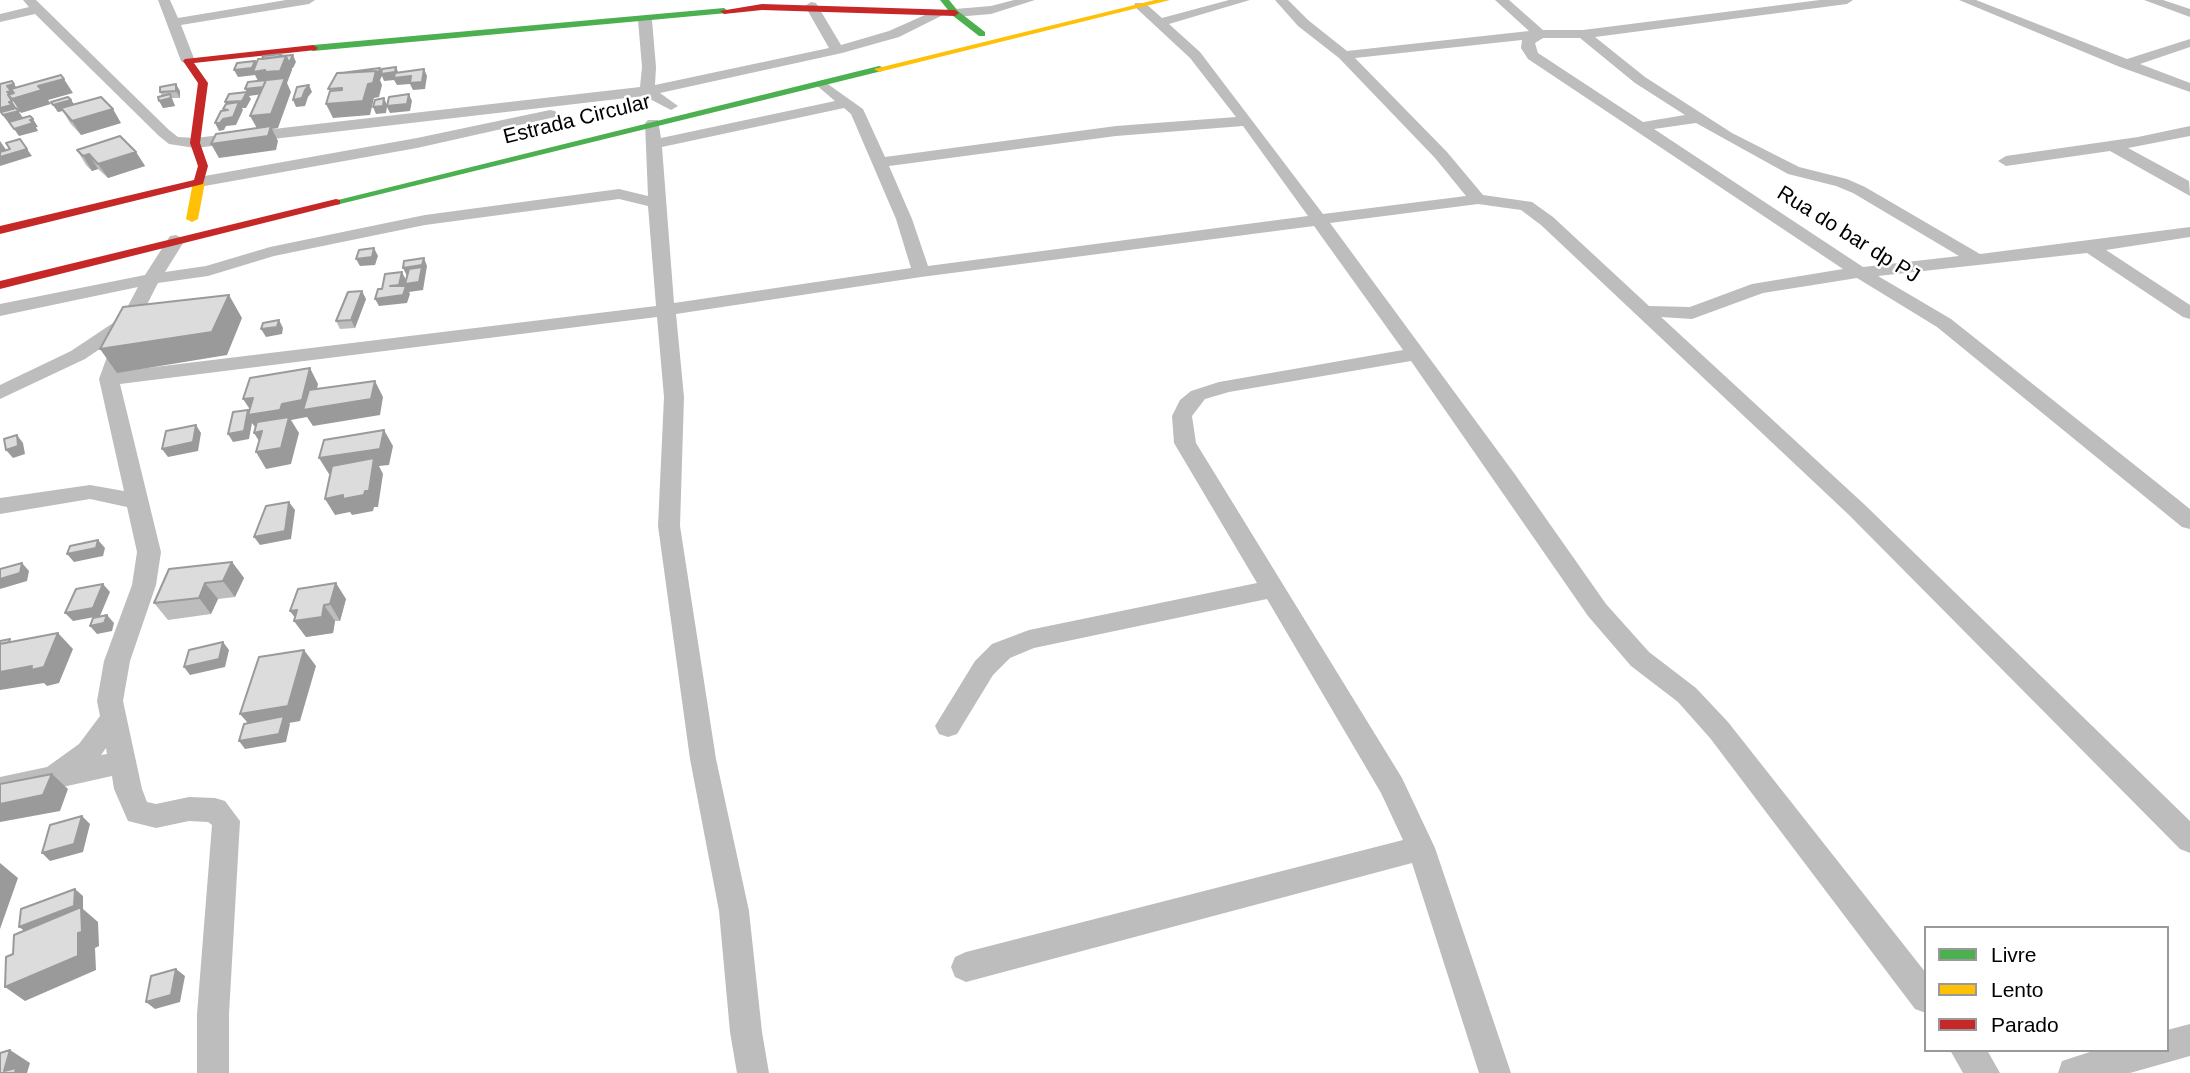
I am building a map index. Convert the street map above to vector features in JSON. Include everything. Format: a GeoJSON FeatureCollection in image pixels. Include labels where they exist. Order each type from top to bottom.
{"type":"FeatureCollection","features":[{"type":"Feature","properties":{"kind":"main road","name":"Estrada Circular"},"geometry":{"type":"LineString","coordinates":[[312,191],[982,33],[1131,3],[1166,0]]}},
{"type":"Feature","properties":{"kind":"main road"},"geometry":{"type":"LineString","coordinates":[[192,219],[202,166],[194,143],[203,83],[188,61],[359,43],[645,20],[761,3],[947,9],[982,33]]}},
{"type":"Feature","properties":{"kind":"main road","name":"Estrada Circular"},"geometry":{"type":"LineString","coordinates":[[0,285],[653,123],[822,84],[1131,3]]}},
{"type":"Feature","properties":{"kind":"main road"},"geometry":{"type":"LineString","coordinates":[[0,230],[200,182]]}},
{"type":"Feature","properties":{"kind":"street"},"geometry":{"type":"LineString","coordinates":[[164,0],[188,61]]}},
{"type":"Feature","properties":{"kind":"street"},"geometry":{"type":"LineString","coordinates":[[172,23],[309,0]]}},
{"type":"Feature","properties":{"kind":"street"},"geometry":{"type":"LineString","coordinates":[[0,18],[33,5],[164,133],[174,141],[194,143],[647,90],[837,50],[894,34],[947,9],[991,10],[1029,0]]}},
{"type":"Feature","properties":{"kind":"street"},"geometry":{"type":"LineString","coordinates":[[1159,23],[1244,0]]}},
{"type":"Feature","properties":{"kind":"street"},"geometry":{"type":"LineString","coordinates":[[1281,0],[1303,23],[1344,55],[1441,155],[1478,199]]}},
{"type":"Feature","properties":{"kind":"street"},"geometry":{"type":"LineString","coordinates":[[1501,0],[1540,34]]}},
{"type":"Feature","properties":{"kind":"street"},"geometry":{"type":"LineString","coordinates":[[1344,55],[1540,34],[1583,34],[1728,18],[1847,0]]}},
{"type":"Feature","properties":{"kind":"street"},"geometry":{"type":"LineString","coordinates":[[1965,0],[2190,88]]}},
{"type":"Feature","properties":{"kind":"street"},"geometry":{"type":"LineString","coordinates":[[2150,0],[2190,13]]}},
{"type":"Feature","properties":{"kind":"street"},"geometry":{"type":"LineString","coordinates":[[1131,3],[1159,23],[1195,55],[1321,220],[1550,539],[1597,610],[1640,659],[1687,695],[1719,730],[1924,995]]}},
{"type":"Feature","properties":{"kind":"street"},"geometry":{"type":"LineString","coordinates":[[811,6],[837,50]]}},
{"type":"Feature","properties":{"kind":"street"},"geometry":{"type":"LineString","coordinates":[[645,20],[649,67],[647,90]]}},
{"type":"Feature","properties":{"kind":"street","name":"Rua do bar dp PJ"},"geometry":{"type":"LineString","coordinates":[[1540,34],[1528,41],[1528,48],[1533,56],[1858,271],[1944,323],[2190,521]]}},
{"type":"Feature","properties":{"kind":"street"},"geometry":{"type":"LineString","coordinates":[[1583,34],[1640,80],[1696,118],[1794,171],[1841,182],[1859,190],[1975,258]]}},
{"type":"Feature","properties":{"kind":"street"},"geometry":{"type":"LineString","coordinates":[[2125,64],[2190,43]]}},
{"type":"Feature","properties":{"kind":"street"},"geometry":{"type":"LineString","coordinates":[[822,84],[858,112],[904,219],[921,272]]}},
{"type":"Feature","properties":{"kind":"street"},"geometry":{"type":"LineString","coordinates":[[647,90],[671,106]]}},
{"type":"Feature","properties":{"kind":"street"},"geometry":{"type":"LineString","coordinates":[[200,182],[518,122],[620,94]]}},
{"type":"Feature","properties":{"kind":"street"},"geometry":{"type":"LineString","coordinates":[[654,144],[849,103]]}},
{"type":"Feature","properties":{"kind":"street"},"geometry":{"type":"LineString","coordinates":[[1641,127],[1696,118]]}},
{"type":"Feature","properties":{"kind":"street"},"geometry":{"type":"LineString","coordinates":[[878,163],[1090,134],[1247,121]]}},
{"type":"Feature","properties":{"kind":"street"},"geometry":{"type":"LineString","coordinates":[[653,123],[656,203],[674,397],[669,526],[703,759],[734,911],[746,1032],[753,1073]]}},
{"type":"Feature","properties":{"kind":"street"},"geometry":{"type":"LineString","coordinates":[[2006,161],[2138,142],[2190,131]]}},
{"type":"Feature","properties":{"kind":"street"},"geometry":{"type":"LineString","coordinates":[[2138,142],[2151,154],[2190,174]]}},
{"type":"Feature","properties":{"kind":"street"},"geometry":{"type":"LineString","coordinates":[[2113,146],[2183,184],[2190,191]]}},
{"type":"Feature","properties":{"kind":"street"},"geometry":{"type":"LineString","coordinates":[[0,310],[151,279],[208,271],[270,252],[390,225],[619,194],[655,174]]}},
{"type":"Feature","properties":{"kind":"street"},"geometry":{"type":"LineString","coordinates":[[619,194],[656,203]]}},
{"type":"Feature","properties":{"kind":"street"},"geometry":{"type":"LineString","coordinates":[[109,379],[665,310],[921,272],[1478,199],[1526,206],[1547,220],[1857,510],[2190,840]]}},
{"type":"Feature","properties":{"kind":"street"},"geometry":{"type":"LineString","coordinates":[[1643,311],[1692,313],[1758,288],[1858,271],[2090,247],[2190,232]]}},
{"type":"Feature","properties":{"kind":"street"},"geometry":{"type":"LineString","coordinates":[[176,240],[151,279],[130,320],[109,379],[149,552],[144,585],[117,661],[110,701],[128,789],[138,813],[156,816],[189,809],[215,810],[226,821],[213,1014],[213,1073]]}},
{"type":"Feature","properties":{"kind":"street"},"geometry":{"type":"LineString","coordinates":[[2090,247],[2190,313]]}},
{"type":"Feature","properties":{"kind":"street"},"geometry":{"type":"LineString","coordinates":[[1674,338],[1692,313]]}},
{"type":"Feature","properties":{"kind":"street"},"geometry":{"type":"LineString","coordinates":[[0,393],[78,355],[130,320]]}},
{"type":"Feature","properties":{"kind":"street"},"geometry":{"type":"LineString","coordinates":[[1415,354],[1227,386],[1198,395],[1187,405],[1182,416],[1185,443],[1392,786],[1421,848],[1495,1073]]}},
{"type":"Feature","properties":{"kind":"street"},"geometry":{"type":"LineString","coordinates":[[0,506],[90,492],[137,502]]}},
{"type":"Feature","properties":{"kind":"street"},"geometry":{"type":"LineString","coordinates":[[948,726],[984,668],[1001,650],[1029,639],[1272,589]]}},
{"type":"Feature","properties":{"kind":"street"},"geometry":{"type":"LineString","coordinates":[[54,777],[88,752],[114,718]]}},
{"type":"Feature","properties":{"kind":"street"},"geometry":{"type":"LineString","coordinates":[[0,789],[122,762]]}},
{"type":"Feature","properties":{"kind":"street"},"geometry":{"type":"LineString","coordinates":[[966,967],[1421,848]]}},
{"type":"Feature","properties":{"kind":"street"},"geometry":{"type":"LineString","coordinates":[[2169,1045],[2190,1040]]}},
{"type":"Feature","properties":{"kind":"street"},"geometry":{"type":"LineString","coordinates":[[1968,1052],[1984,1073]]}},
{"type":"Feature","properties":{"kind":"street"},"geometry":{"type":"LineString","coordinates":[[2074,1073],[2146,1052]]}},
{"type":"Feature","properties":{"kind":"building"},"geometry":{"type":"Polygon","coordinates":[[[281,54],[280,56],[293,55],[290,61],[286,56],[262,59],[263,56],[281,54]]]}},
{"type":"Feature","properties":{"kind":"building"},"geometry":{"type":"Polygon","coordinates":[[[286,56],[280,71],[253,72],[258,59],[286,56]]]}},
{"type":"Feature","properties":{"kind":"building"},"geometry":{"type":"Polygon","coordinates":[[[255,61],[252,68],[234,70],[237,63],[255,61]]]}},
{"type":"Feature","properties":{"kind":"building"},"geometry":{"type":"Polygon","coordinates":[[[396,67],[395,72],[381,74],[382,69],[396,67]]]}},
{"type":"Feature","properties":{"kind":"building"},"geometry":{"type":"Polygon","coordinates":[[[380,68],[378,73],[341,73],[380,68]]]}},
{"type":"Feature","properties":{"kind":"building"},"geometry":{"type":"Polygon","coordinates":[[[424,69],[422,82],[410,83],[411,76],[394,78],[395,73],[424,69]]]}},
{"type":"Feature","properties":{"kind":"building"},"geometry":{"type":"Polygon","coordinates":[[[376,71],[373,83],[368,84],[363,101],[326,104],[330,91],[342,90],[328,89],[337,73],[376,71]]]}},
{"type":"Feature","properties":{"kind":"building"},"geometry":{"type":"Polygon","coordinates":[[[61,75],[64,79],[38,86],[42,90],[12,99],[8,95],[14,93],[11,89],[61,75]]]}},
{"type":"Feature","properties":{"kind":"building"},"geometry":{"type":"Polygon","coordinates":[[[285,78],[271,114],[250,116],[266,80],[285,78]]]}},
{"type":"Feature","properties":{"kind":"building"},"geometry":{"type":"Polygon","coordinates":[[[266,80],[263,87],[245,89],[248,82],[266,80]]]}},
{"type":"Feature","properties":{"kind":"building"},"geometry":{"type":"Polygon","coordinates":[[[12,81],[14,84],[7,86],[11,91],[7,92],[12,105],[0,108],[0,84],[12,81]]]}},
{"type":"Feature","properties":{"kind":"building"},"geometry":{"type":"Polygon","coordinates":[[[176,84],[176,91],[160,92],[160,87],[176,84]]]}},
{"type":"Feature","properties":{"kind":"building"},"geometry":{"type":"Polygon","coordinates":[[[309,85],[302,98],[293,100],[297,87],[309,85]]]}},
{"type":"Feature","properties":{"kind":"building"},"geometry":{"type":"Polygon","coordinates":[[[247,92],[242,101],[225,102],[229,94],[247,92]]]}},
{"type":"Feature","properties":{"kind":"building"},"geometry":{"type":"Polygon","coordinates":[[[170,94],[171,98],[159,101],[158,97],[170,94]]]}},
{"type":"Feature","properties":{"kind":"building"},"geometry":{"type":"Polygon","coordinates":[[[409,94],[407,104],[387,106],[389,97],[409,94]]]}},
{"type":"Feature","properties":{"kind":"building"},"geometry":{"type":"Polygon","coordinates":[[[68,97],[71,100],[53,105],[51,102],[68,97]]]}},
{"type":"Feature","properties":{"kind":"building"},"geometry":{"type":"Polygon","coordinates":[[[101,97],[113,109],[72,121],[61,108],[101,97]]]}},
{"type":"Feature","properties":{"kind":"building"},"geometry":{"type":"Polygon","coordinates":[[[384,98],[383,106],[373,107],[375,100],[384,98]]]}},
{"type":"Feature","properties":{"kind":"building"},"geometry":{"type":"Polygon","coordinates":[[[239,102],[233,117],[215,123],[221,111],[228,110],[223,109],[226,104],[239,102]]]}},
{"type":"Feature","properties":{"kind":"building"},"geometry":{"type":"Polygon","coordinates":[[[16,108],[19,111],[3,115],[1,112],[16,108]]]}},
{"type":"Feature","properties":{"kind":"building"},"geometry":{"type":"Polygon","coordinates":[[[30,116],[33,123],[14,129],[9,122],[30,116]]]}},
{"type":"Feature","properties":{"kind":"building"},"geometry":{"type":"Polygon","coordinates":[[[271,126],[268,136],[211,144],[216,134],[271,126]]]}},
{"type":"Feature","properties":{"kind":"building"},"geometry":{"type":"Polygon","coordinates":[[[120,136],[136,152],[98,164],[89,154],[83,156],[77,150],[120,136]]]}},
{"type":"Feature","properties":{"kind":"building"},"geometry":{"type":"Polygon","coordinates":[[[20,139],[27,149],[0,157],[0,152],[10,149],[6,143],[20,139]]]}},
{"type":"Feature","properties":{"kind":"building"},"geometry":{"type":"Polygon","coordinates":[[[374,248],[372,257],[356,259],[359,250],[374,248]]]}},
{"type":"Feature","properties":{"kind":"building"},"geometry":{"type":"Polygon","coordinates":[[[424,258],[422,265],[403,268],[404,261],[424,258]]]}},
{"type":"Feature","properties":{"kind":"building"},"geometry":{"type":"Polygon","coordinates":[[[422,267],[419,282],[405,284],[409,269],[422,267]]]}},
{"type":"Feature","properties":{"kind":"building"},"geometry":{"type":"Polygon","coordinates":[[[402,272],[399,285],[390,286],[406,286],[403,295],[375,299],[378,289],[382,289],[385,274],[402,272]]]}},
{"type":"Feature","properties":{"kind":"building"},"geometry":{"type":"Polygon","coordinates":[[[362,291],[351,320],[336,321],[348,292],[362,291]]]}},
{"type":"Feature","properties":{"kind":"building"},"geometry":{"type":"Polygon","coordinates":[[[229,295],[212,332],[100,349],[123,307],[229,295]]]}},
{"type":"Feature","properties":{"kind":"building"},"geometry":{"type":"Polygon","coordinates":[[[279,320],[277,327],[261,329],[263,323],[279,320]]]}},
{"type":"Feature","properties":{"kind":"building"},"geometry":{"type":"Polygon","coordinates":[[[310,368],[302,400],[282,404],[280,410],[248,415],[253,398],[243,399],[250,378],[310,368]]]}},
{"type":"Feature","properties":{"kind":"building"},"geometry":{"type":"Polygon","coordinates":[[[375,381],[371,399],[303,410],[309,390],[375,381]]]}},
{"type":"Feature","properties":{"kind":"building"},"geometry":{"type":"Polygon","coordinates":[[[248,410],[244,431],[228,434],[233,412],[248,410]]]}},
{"type":"Feature","properties":{"kind":"building"},"geometry":{"type":"Polygon","coordinates":[[[289,417],[281,448],[256,452],[262,431],[254,433],[257,422],[289,417]]]}},
{"type":"Feature","properties":{"kind":"building"},"geometry":{"type":"Polygon","coordinates":[[[196,425],[193,442],[162,449],[166,431],[196,425]]]}},
{"type":"Feature","properties":{"kind":"building"},"geometry":{"type":"Polygon","coordinates":[[[384,430],[380,449],[319,458],[324,440],[384,430]]]}},
{"type":"Feature","properties":{"kind":"building"},"geometry":{"type":"Polygon","coordinates":[[[17,435],[18,446],[6,450],[4,439],[17,435]]]}},
{"type":"Feature","properties":{"kind":"building"},"geometry":{"type":"Polygon","coordinates":[[[374,458],[369,491],[365,491],[364,495],[343,499],[343,495],[325,499],[332,466],[374,458]]]}},
{"type":"Feature","properties":{"kind":"building"},"geometry":{"type":"Polygon","coordinates":[[[289,502],[285,531],[254,537],[266,506],[289,502]]]}},
{"type":"Feature","properties":{"kind":"building"},"geometry":{"type":"Polygon","coordinates":[[[98,540],[96,548],[67,554],[70,546],[98,540]]]}},
{"type":"Feature","properties":{"kind":"building"},"geometry":{"type":"Polygon","coordinates":[[[232,562],[223,581],[205,583],[199,598],[154,603],[169,569],[232,562]]]}},
{"type":"Feature","properties":{"kind":"building"},"geometry":{"type":"Polygon","coordinates":[[[22,563],[20,573],[0,579],[0,569],[22,563]]]}},
{"type":"Feature","properties":{"kind":"building"},"geometry":{"type":"Polygon","coordinates":[[[336,583],[330,604],[324,605],[322,617],[294,621],[297,610],[290,611],[298,589],[336,583]]]}},
{"type":"Feature","properties":{"kind":"building"},"geometry":{"type":"Polygon","coordinates":[[[103,584],[93,608],[65,613],[76,589],[103,584]]]}},
{"type":"Feature","properties":{"kind":"building"},"geometry":{"type":"Polygon","coordinates":[[[107,615],[104,623],[90,626],[93,618],[107,615]]]}},
{"type":"Feature","properties":{"kind":"building"},"geometry":{"type":"Polygon","coordinates":[[[58,633],[44,667],[31,670],[32,666],[0,672],[0,644],[58,633]]]}},
{"type":"Feature","properties":{"kind":"building"},"geometry":{"type":"Polygon","coordinates":[[[223,642],[219,659],[184,667],[189,650],[223,642]]]}},
{"type":"Feature","properties":{"kind":"building"},"geometry":{"type":"Polygon","coordinates":[[[304,650],[288,706],[240,714],[259,657],[304,650]]]}},
{"type":"Feature","properties":{"kind":"building"},"geometry":{"type":"Polygon","coordinates":[[[284,716],[279,734],[239,741],[244,724],[284,716]]]}},
{"type":"Feature","properties":{"kind":"building"},"geometry":{"type":"Polygon","coordinates":[[[52,774],[43,795],[0,804],[0,784],[52,774]]]}},
{"type":"Feature","properties":{"kind":"building"},"geometry":{"type":"Polygon","coordinates":[[[82,816],[74,844],[42,853],[50,825],[82,816]]]}},
{"type":"Feature","properties":{"kind":"building"},"geometry":{"type":"Polygon","coordinates":[[[75,889],[74,906],[19,927],[21,909],[75,889]]]}},
{"type":"Feature","properties":{"kind":"building"},"geometry":{"type":"Polygon","coordinates":[[[81,907],[82,932],[78,933],[78,956],[5,987],[6,957],[13,954],[14,935],[81,907]]]}},
{"type":"Feature","properties":{"kind":"building"},"geometry":{"type":"Polygon","coordinates":[[[176,969],[171,995],[146,1002],[151,976],[176,969]]]}},
{"type":"Feature","properties":{"kind":"building"},"geometry":{"type":"Polygon","coordinates":[[[10,1050],[4,1071],[16,1068],[15,1073],[0,1073],[0,1053],[10,1050]]]}},
{"type":"Feature","properties":{"kind":"traffic: fast"},"geometry":{"type":"LineString","coordinates":[[944,0],[955,13],[982,34]]}},
{"type":"Feature","properties":{"kind":"traffic: fast"},"geometry":{"type":"LineString","coordinates":[[313,48],[724,11]]}},
{"type":"Feature","properties":{"kind":"traffic: fast"},"geometry":{"type":"LineString","coordinates":[[336,202],[879,69]]}},
{"type":"Feature","properties":{"kind":"traffic: slow"},"geometry":{"type":"LineString","coordinates":[[879,69],[1166,0]]}},
{"type":"Feature","properties":{"kind":"traffic: slow"},"geometry":{"type":"LineString","coordinates":[[192,219],[199,182]]}},
{"type":"Feature","properties":{"kind":"traffic: jam"},"geometry":{"type":"LineString","coordinates":[[724,11],[762,7],[955,13]]}},
{"type":"Feature","properties":{"kind":"traffic: jam"},"geometry":{"type":"LineString","coordinates":[[0,230],[199,182],[203,166],[195,143],[203,83],[188,61],[313,48]]}},
{"type":"Feature","properties":{"kind":"traffic: jam"},"geometry":{"type":"LineString","coordinates":[[0,285],[336,202]]}}]}
